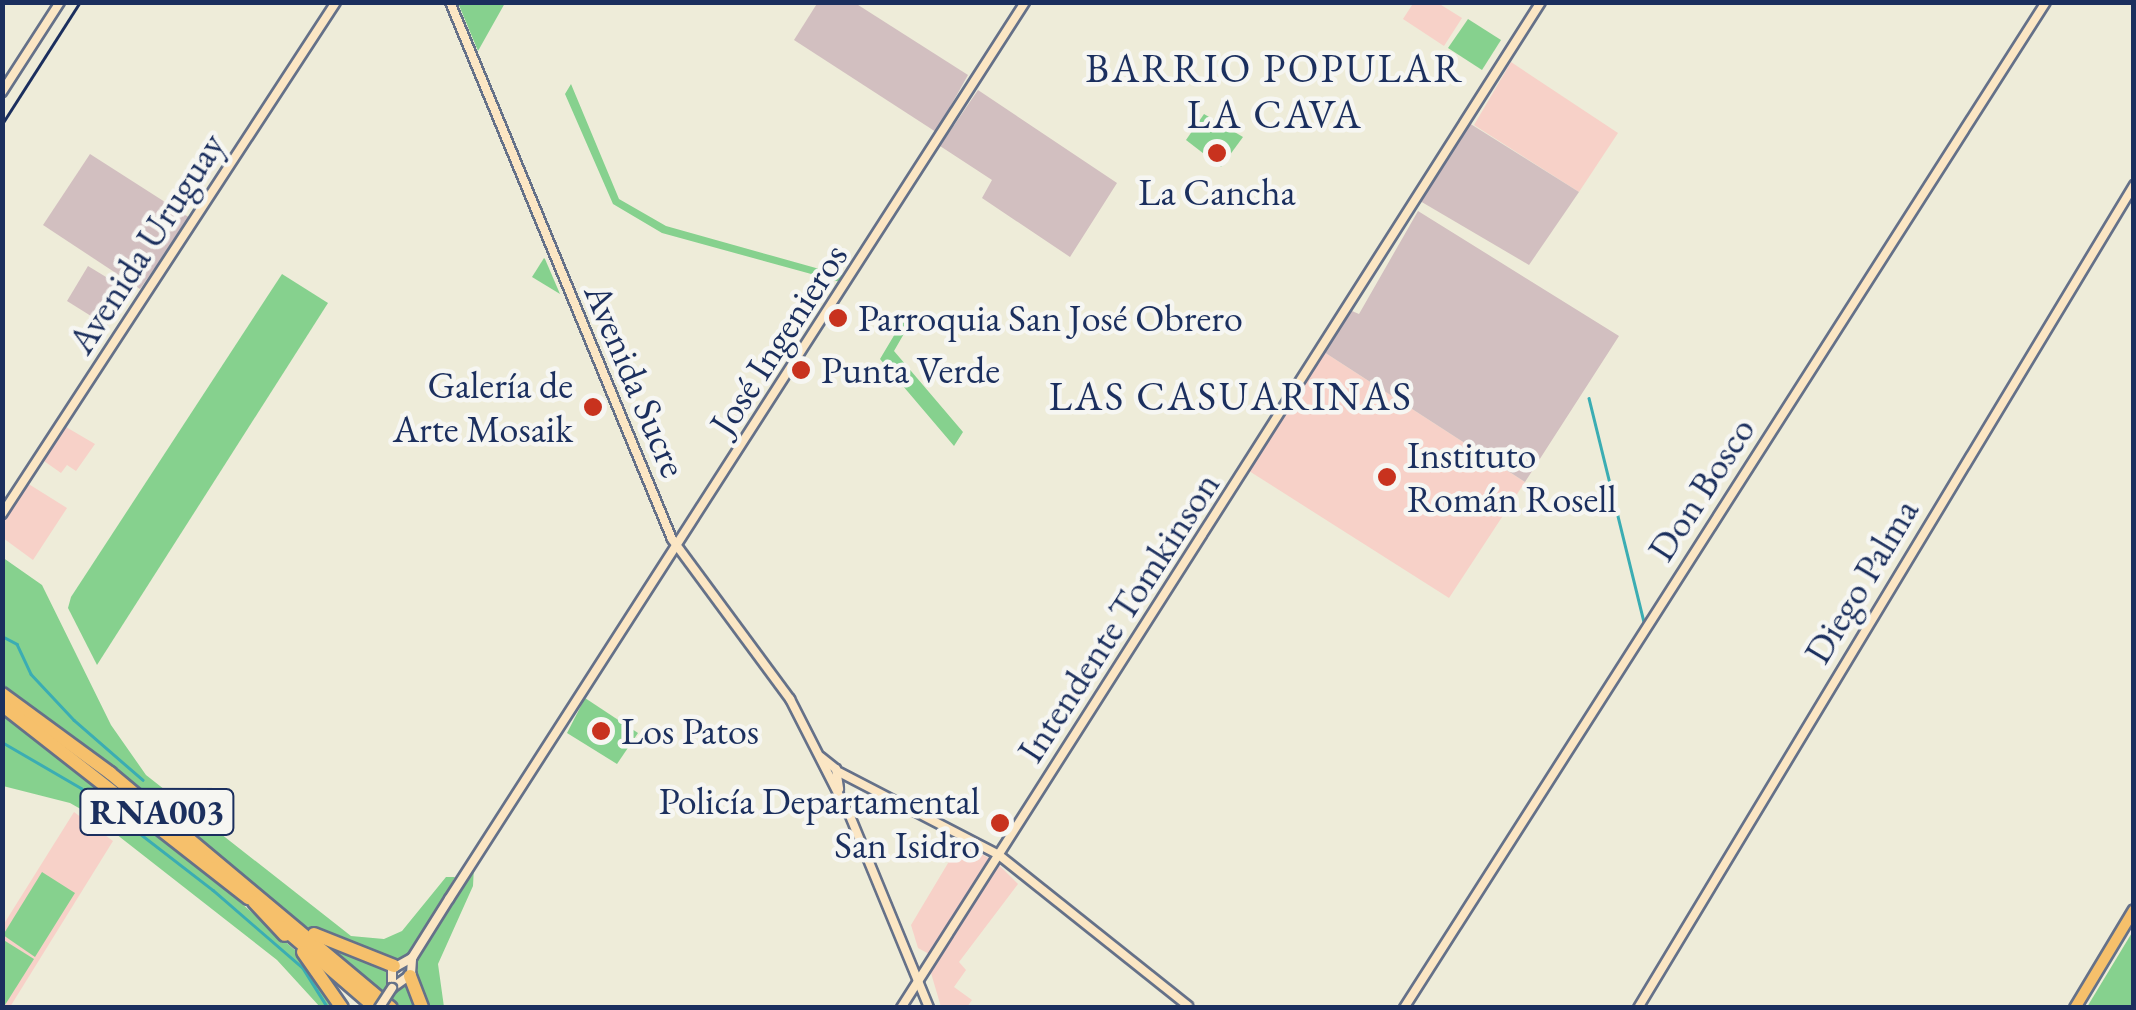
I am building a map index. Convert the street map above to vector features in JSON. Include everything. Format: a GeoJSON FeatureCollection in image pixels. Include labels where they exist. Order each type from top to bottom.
{"type":"FeatureCollection","features":[{"type":"Feature","properties":{"kind":"highway"},"geometry":{"type":"LineString","coordinates":[[2,690],[36,724]]}},
{"type":"Feature","properties":{"kind":"highway","name":"RNA003"},"geometry":{"type":"LineString","coordinates":[[2,706],[36,724],[275,910],[391,1008]]}},
{"type":"Feature","properties":{"kind":"highway","name":"RNA003"},"geometry":{"type":"LineString","coordinates":[[36,724],[378,1008]]}},
{"type":"Feature","properties":{"kind":"highway"},"geometry":{"type":"LineString","coordinates":[[254,902],[312,964],[342,1008]]}},
{"type":"Feature","properties":{"kind":"highway"},"geometry":{"type":"LineString","coordinates":[[275,910],[355,956],[397,965]]}},
{"type":"Feature","properties":{"kind":"highway"},"geometry":{"type":"LineString","coordinates":[[410,973],[422,1008]]}},
{"type":"Feature","properties":{"kind":"main road"},"geometry":{"type":"LineString","coordinates":[[2078,1008],[2134,910]]}},
{"type":"Feature","properties":{"kind":"main road"},"geometry":{"type":"LineString","coordinates":[[2078,1008],[2134,921]]}},
{"type":"Feature","properties":{"kind":"street"},"geometry":{"type":"LineString","coordinates":[[2,92],[60,2]]}},
{"type":"Feature","properties":{"kind":"street","name":"Avenida Uruguay"},"geometry":{"type":"LineString","coordinates":[[2,514],[336,2]]}},
{"type":"Feature","properties":{"kind":"street","name":"Avenida Sucre"},"geometry":{"type":"LineString","coordinates":[[450,2],[678,547],[790,699],[817,754],[833,775]]}},
{"type":"Feature","properties":{"kind":"street","name":"José Ingenieros"},"geometry":{"type":"LineString","coordinates":[[410,973],[412,958],[1026,2]]}},
{"type":"Feature","properties":{"kind":"street","name":"Intendente Tomkinson"},"geometry":{"type":"LineString","coordinates":[[901,1008],[1542,2]]}},
{"type":"Feature","properties":{"kind":"street","name":"Don Bosco"},"geometry":{"type":"LineString","coordinates":[[1404,1008],[2046,2]]}},
{"type":"Feature","properties":{"kind":"street","name":"Diego Palma"},"geometry":{"type":"LineString","coordinates":[[1638,1008],[2134,185]]}},
{"type":"Feature","properties":{"kind":"street"},"geometry":{"type":"LineString","coordinates":[[833,775],[852,778],[999,855],[1190,1007]]}},
{"type":"Feature","properties":{"kind":"street"},"geometry":{"type":"LineString","coordinates":[[833,775],[920,978],[929,1008]]}},
{"type":"Feature","properties":{"kind":"street"},"geometry":{"type":"LineString","coordinates":[[397,965],[412,958]]}},
{"type":"Feature","properties":{"kind":"street"},"geometry":{"type":"LineString","coordinates":[[378,1008],[392,988],[410,973],[397,965]]}},
{"type":"Feature","properties":{"kind":"street"},"geometry":{"type":"LineString","coordinates":[[392,988],[397,965]]}},
{"type":"Feature","properties":{"kind":"shaded area"},"geometry":{"type":"Polygon","coordinates":[[[818,2],[855,3],[968,75],[936,132],[794,40],[818,2]]]}},
{"type":"Feature","properties":{"kind":"shaded area"},"geometry":{"type":"Polygon","coordinates":[[[1414,2],[1438,3],[1462,18],[1444,46],[1403,19],[1414,2]]]}},
{"type":"Feature","properties":{"kind":"shaded area"},"geometry":{"type":"Polygon","coordinates":[[[1511,62],[1618,133],[1579,192],[1474,125],[1511,62]]]}},
{"type":"Feature","properties":{"kind":"shaded area"},"geometry":{"type":"Polygon","coordinates":[[[978,90],[1117,183],[1070,257],[982,198],[992,180],[940,146],[978,90]]]}},
{"type":"Feature","properties":{"kind":"shaded area"},"geometry":{"type":"Polygon","coordinates":[[[1469,123],[1579,192],[1529,265],[1420,201],[1469,123]]]}},
{"type":"Feature","properties":{"kind":"shaded area"},"geometry":{"type":"Polygon","coordinates":[[[90,154],[190,218],[140,289],[43,225],[90,154]]]}},
{"type":"Feature","properties":{"kind":"shaded area"},"geometry":{"type":"Polygon","coordinates":[[[1418,211],[1619,336],[1525,482],[1324,352],[1352,311],[1359,314],[1418,211]]]}},
{"type":"Feature","properties":{"kind":"shaded area"},"geometry":{"type":"Polygon","coordinates":[[[88,266],[129,291],[107,326],[67,301],[88,266]]]}},
{"type":"Feature","properties":{"kind":"shaded area","name":"Instituto Román Rosell"},"geometry":{"type":"Polygon","coordinates":[[[1324,352],[1525,482],[1449,598],[1249,471],[1324,352]]]}},
{"type":"Feature","properties":{"kind":"shaded area"},"geometry":{"type":"Polygon","coordinates":[[[66,427],[95,444],[76,471],[67,465],[61,473],[44,461],[66,427]]]}},
{"type":"Feature","properties":{"kind":"shaded area"},"geometry":{"type":"Polygon","coordinates":[[[27,483],[67,508],[33,560],[3,538],[3,522],[27,483]]]}},
{"type":"Feature","properties":{"kind":"shaded area"},"geometry":{"type":"Polygon","coordinates":[[[74,812],[113,841],[10,1007],[3,1007],[2,927],[74,812]]]}},
{"type":"Feature","properties":{"kind":"shaded area"},"geometry":{"type":"Polygon","coordinates":[[[960,843],[989,858],[931,955],[918,948],[911,925],[960,843]]]}},
{"type":"Feature","properties":{"kind":"shaded area"},"geometry":{"type":"Polygon","coordinates":[[[999,865],[1018,884],[959,962],[966,970],[954,987],[972,1000],[967,1007],[941,1007],[931,973],[999,865]]]}},
{"type":"Feature","properties":{"kind":"green space"},"geometry":{"type":"Polygon","coordinates":[[[458,3],[505,3],[478,51],[458,3]]]}},
{"type":"Feature","properties":{"kind":"green space"},"geometry":{"type":"Polygon","coordinates":[[[1468,19],[1501,40],[1482,70],[1448,48],[1468,19]]]}},
{"type":"Feature","properties":{"kind":"green space"},"geometry":{"type":"Polygon","coordinates":[[[571,84],[619,199],[666,226],[848,277],[844,283],[662,233],[613,204],[565,94],[571,84]]]}},
{"type":"Feature","properties":{"kind":"green space","name":"La Cancha"},"geometry":{"type":"Polygon","coordinates":[[[1204,114],[1243,137],[1221,167],[1186,140],[1204,114]]]}},
{"type":"Feature","properties":{"kind":"green space"},"geometry":{"type":"Polygon","coordinates":[[[545,259],[560,294],[532,277],[545,259]]]}},
{"type":"Feature","properties":{"kind":"green space"},"geometry":{"type":"Polygon","coordinates":[[[282,274],[328,303],[97,665],[68,608],[71,597],[282,274]]]}},
{"type":"Feature","properties":{"kind":"green space"},"geometry":{"type":"Polygon","coordinates":[[[905,317],[913,318],[894,351],[963,432],[954,446],[880,359],[905,317]]]}},
{"type":"Feature","properties":{"kind":"green space"},"geometry":{"type":"Polygon","coordinates":[[[2,557],[42,585],[111,725],[146,775],[351,936],[384,939],[402,931],[446,877],[455,877],[412,953],[395,962],[338,946],[290,916],[4,686],[2,557]]]}},
{"type":"Feature","properties":{"kind":"green space","name":"Los Patos"},"geometry":{"type":"Polygon","coordinates":[[[585,698],[638,733],[617,764],[567,733],[585,698]]]}},
{"type":"Feature","properties":{"kind":"green space"},"geometry":{"type":"Polygon","coordinates":[[[3,715],[233,896],[296,951],[335,1007],[320,1007],[277,960],[93,816],[70,803],[3,786],[3,715]]]}},
{"type":"Feature","properties":{"kind":"green space"},"geometry":{"type":"Polygon","coordinates":[[[474,866],[473,886],[438,964],[444,1007],[426,1007],[414,975],[420,951],[474,866]]]}},
{"type":"Feature","properties":{"kind":"green space"},"geometry":{"type":"Polygon","coordinates":[[[42,872],[75,893],[35,957],[3,935],[42,872]]]}},
{"type":"Feature","properties":{"kind":"green space"},"geometry":{"type":"Polygon","coordinates":[[[2133,931],[2133,1007],[2087,1007],[2133,931]]]}},
{"type":"Feature","properties":{"kind":"green space"},"geometry":{"type":"Polygon","coordinates":[[[2,939],[34,959],[5,1005],[2,1003],[2,939]]]}},
{"type":"Feature","properties":{"kind":"green space"},"geometry":{"type":"Polygon","coordinates":[[[319,940],[388,972],[385,991],[391,996],[405,984],[419,1007],[397,1007],[319,940]]]}},
{"type":"Feature","properties":{"kind":"waterway"},"geometry":{"type":"LineString","coordinates":[[1589,398],[1644,622]]}},
{"type":"Feature","properties":{"kind":"waterway"},"geometry":{"type":"LineString","coordinates":[[2,636],[17,644],[31,674],[74,720],[143,780]]}},
{"type":"Feature","properties":{"kind":"waterway"},"geometry":{"type":"LineString","coordinates":[[2,742],[81,788],[213,890],[303,968],[328,1008]]}},
{"type":"Feature","properties":{"kind":"railway"},"geometry":{"type":"LineString","coordinates":[[2,124],[80,2]]}},
{"type":"Feature","properties":{"kind":"place","name":"La Cancha"},"geometry":{"type":"Point","coordinates":[1217,153]}},
{"type":"Feature","properties":{"kind":"place","name":"Parroquia San José Obrero"},"geometry":{"type":"Point","coordinates":[838,318]}},
{"type":"Feature","properties":{"kind":"place","name":"Punta Verde"},"geometry":{"type":"Point","coordinates":[801,370]}},
{"type":"Feature","properties":{"kind":"place","name":"Galería de Arte Mosaik"},"geometry":{"type":"Point","coordinates":[593,407]}},
{"type":"Feature","properties":{"kind":"place","name":"Instituto Román Rosell"},"geometry":{"type":"Point","coordinates":[1387,477]}},
{"type":"Feature","properties":{"kind":"place","name":"Los Patos"},"geometry":{"type":"Point","coordinates":[601,731]}},
{"type":"Feature","properties":{"kind":"place","name":"Policía Departamental San Isidro"},"geometry":{"type":"Point","coordinates":[1000,823]}},
{"type":"Feature","properties":{"kind":"district","name":"BARRIO POPULAR LA CAVA"},"geometry":{"type":"Point","coordinates":[1275,91]}},
{"type":"Feature","properties":{"kind":"district","name":"LAS CASUARINAS"},"geometry":{"type":"Point","coordinates":[1231,396]}}]}
